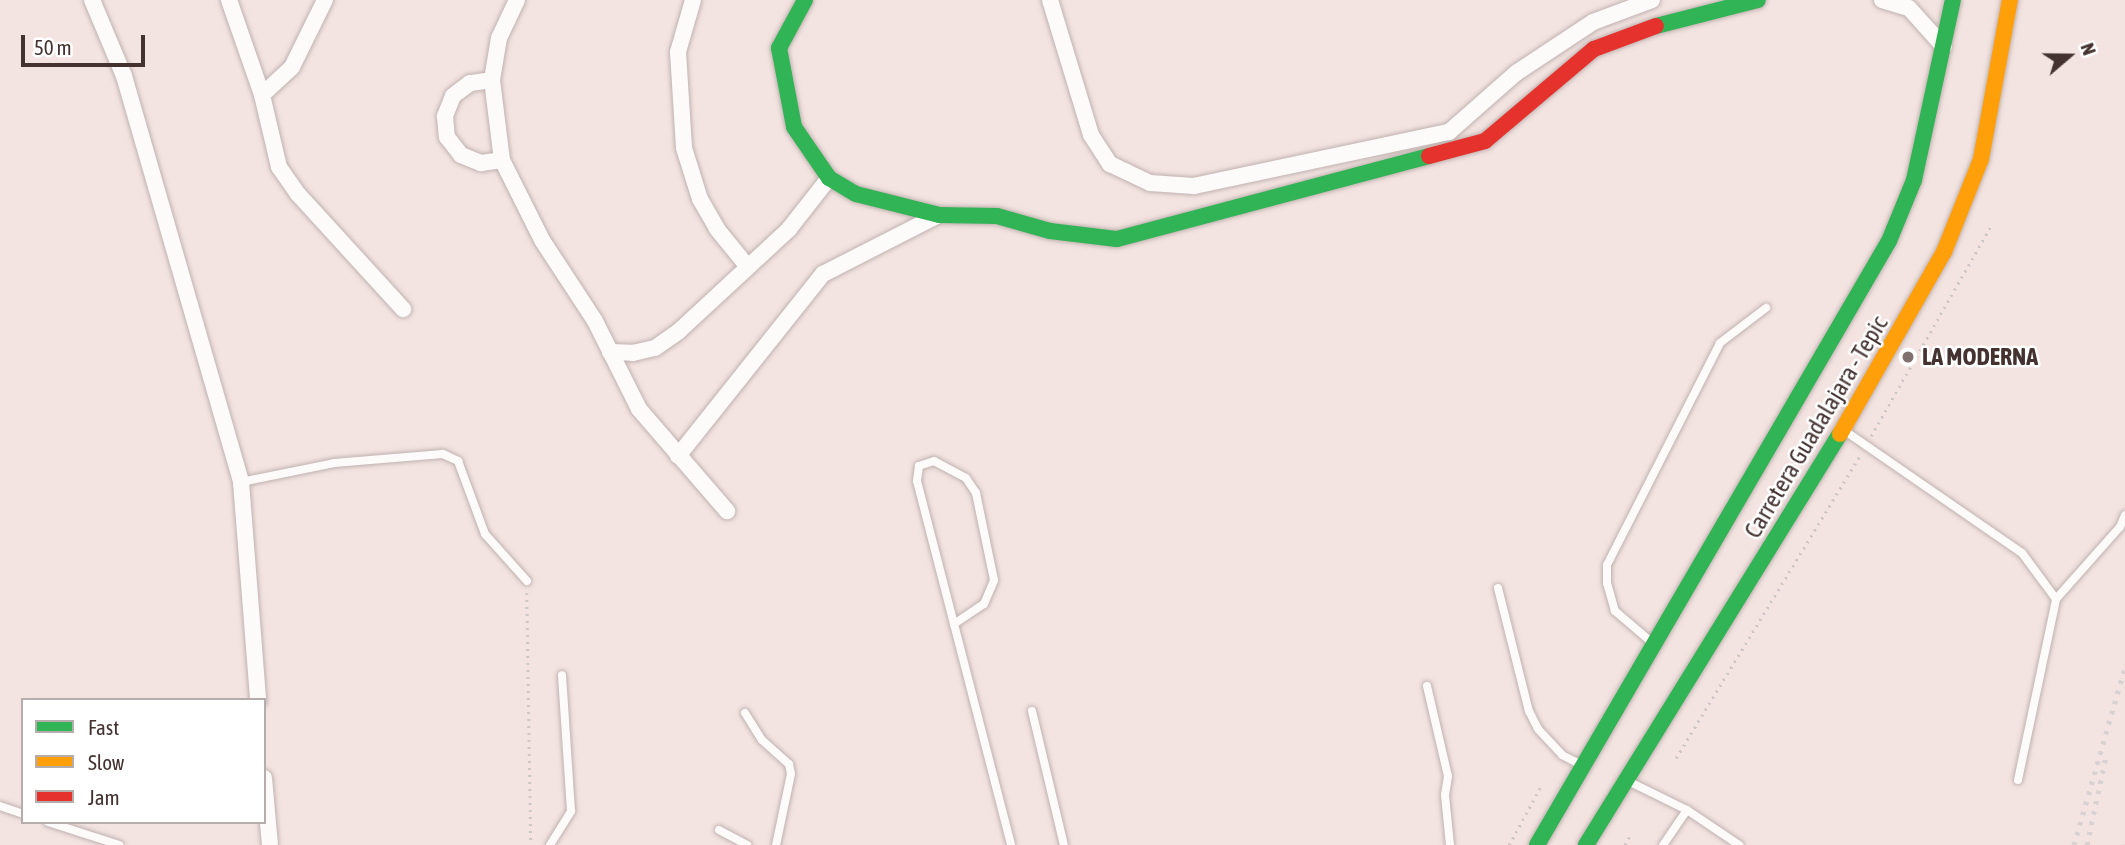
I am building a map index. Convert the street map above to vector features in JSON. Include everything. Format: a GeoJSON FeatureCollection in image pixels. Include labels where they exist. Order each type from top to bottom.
{"type":"FeatureCollection","features":[{"type":"Feature","properties":{"kind":"main road"},"geometry":{"type":"LineString","coordinates":[[805,0],[779,48],[793,127],[829,178],[856,194],[939,215],[997,216],[1050,231],[1117,239],[1485,141],[1594,49],[1695,7],[1758,0]]}},
{"type":"Feature","properties":{"kind":"main road","name":"Carretera Guadalajara - Tepic"},"geometry":{"type":"LineString","coordinates":[[1537,845],[1889,241],[1914,180],[1953,0]]}},
{"type":"Feature","properties":{"kind":"main road","name":"Carretera Guadalajara - Tepic"},"geometry":{"type":"LineString","coordinates":[[1586,845],[1843,429],[1944,252],[1981,159],[2010,0]]}},
{"type":"Feature","properties":{"kind":"street"},"geometry":{"type":"LineString","coordinates":[[92,0],[124,76],[241,482],[258,698]]}},
{"type":"Feature","properties":{"kind":"street"},"geometry":{"type":"LineString","coordinates":[[229,0],[262,95],[279,167],[298,194],[403,309]]}},
{"type":"Feature","properties":{"kind":"street"},"geometry":{"type":"LineString","coordinates":[[262,95],[292,67],[325,0]]}},
{"type":"Feature","properties":{"kind":"street"},"geometry":{"type":"LineString","coordinates":[[517,0],[499,37],[492,80],[502,160],[542,240],[589,310],[639,409],[727,511]]}},
{"type":"Feature","properties":{"kind":"street"},"geometry":{"type":"LineString","coordinates":[[693,0],[678,52],[684,148],[700,199],[717,229],[748,267]]}},
{"type":"Feature","properties":{"kind":"street"},"geometry":{"type":"LineString","coordinates":[[1050,0],[1091,135],[1110,164],[1150,183],[1195,186],[1449,132],[1539,58],[1593,22],[1652,0]]}},
{"type":"Feature","properties":{"kind":"street"},"geometry":{"type":"LineString","coordinates":[[1882,0],[1909,8],[1944,47]]}},
{"type":"Feature","properties":{"kind":"street"},"geometry":{"type":"LineString","coordinates":[[1539,58],[1555,81]]}},
{"type":"Feature","properties":{"kind":"street"},"geometry":{"type":"LineString","coordinates":[[492,80],[470,83],[453,96],[444,116],[447,138],[461,155],[481,163],[502,160]]}},
{"type":"Feature","properties":{"kind":"street"},"geometry":{"type":"LineString","coordinates":[[1480,105],[1499,128]]}},
{"type":"Feature","properties":{"kind":"street"},"geometry":{"type":"LineString","coordinates":[[1318,159],[1327,185]]}},
{"type":"Feature","properties":{"kind":"street"},"geometry":{"type":"LineString","coordinates":[[610,352],[634,354],[655,348],[789,229],[829,178]]}},
{"type":"Feature","properties":{"kind":"street"},"geometry":{"type":"LineString","coordinates":[[678,456],[823,274],[939,215]]}},
{"type":"Feature","properties":{"kind":"street"},"geometry":{"type":"LineString","coordinates":[[266,800],[270,845]]}},
{"type":"Feature","properties":{"kind":"lane"},"geometry":{"type":"LineString","coordinates":[[1654,644],[1615,611],[1606,583],[1607,565],[1720,343],[1766,308]]}},
{"type":"Feature","properties":{"kind":"lane"},"geometry":{"type":"LineString","coordinates":[[1843,429],[2022,553],[2056,599]]}},
{"type":"Feature","properties":{"kind":"lane"},"geometry":{"type":"LineString","coordinates":[[241,482],[334,463],[443,454],[458,461],[485,534],[527,581]]}},
{"type":"Feature","properties":{"kind":"lane"},"geometry":{"type":"LineString","coordinates":[[954,624],[984,604],[994,580],[976,494],[966,478],[934,461],[919,466],[917,481],[1011,845]]}},
{"type":"Feature","properties":{"kind":"lane"},"geometry":{"type":"LineString","coordinates":[[2018,780],[2056,599],[2125,515]]}},
{"type":"Feature","properties":{"kind":"lane"},"geometry":{"type":"LineString","coordinates":[[1498,588],[1529,711],[1538,729],[1562,755],[1583,766]]}},
{"type":"Feature","properties":{"kind":"lane"},"geometry":{"type":"LineString","coordinates":[[550,845],[571,811],[562,675]]}},
{"type":"Feature","properties":{"kind":"lane"},"geometry":{"type":"LineString","coordinates":[[1427,686],[1448,776],[1445,821],[1450,845]]}},
{"type":"Feature","properties":{"kind":"lane"},"geometry":{"type":"LineString","coordinates":[[1032,711],[1064,845]]}},
{"type":"Feature","properties":{"kind":"lane"},"geometry":{"type":"LineString","coordinates":[[745,713],[762,740],[789,764],[791,774],[776,845]]}},
{"type":"Feature","properties":{"kind":"lane"},"geometry":{"type":"LineString","coordinates":[[1626,780],[1687,810],[1739,845]]}},
{"type":"Feature","properties":{"kind":"lane"},"geometry":{"type":"LineString","coordinates":[[0,806],[21,813]]}},
{"type":"Feature","properties":{"kind":"lane"},"geometry":{"type":"LineString","coordinates":[[1663,845],[1687,810]]}},
{"type":"Feature","properties":{"kind":"lane"},"geometry":{"type":"LineString","coordinates":[[54,824],[120,845]]}},
{"type":"Feature","properties":{"kind":"lane"},"geometry":{"type":"LineString","coordinates":[[719,830],[747,845]]}},
{"type":"Feature","properties":{"kind":"path"},"geometry":{"type":"LineString","coordinates":[[1676,758],[1865,446],[1991,226]]}},
{"type":"Feature","properties":{"kind":"path"},"geometry":{"type":"LineString","coordinates":[[527,581],[531,845]]}},
{"type":"Feature","properties":{"kind":"path"},"geometry":{"type":"LineString","coordinates":[[1509,845],[1541,786]]}},
{"type":"Feature","properties":{"kind":"path"},"geometry":{"type":"LineString","coordinates":[[1625,845],[1629,837]]}},
{"type":"Feature","properties":{"kind":"railway"},"geometry":{"type":"LineString","coordinates":[[2074,845],[2125,667]]}},
{"type":"Feature","properties":{"kind":"railway"},"geometry":{"type":"LineString","coordinates":[[2087,845],[2106,756]]}},
{"type":"Feature","properties":{"kind":"traffic: fast"},"geometry":{"type":"LineString","coordinates":[[805,0],[779,48],[794,127],[829,178],[856,194],[939,215],[997,216],[1050,231],[1117,239],[1429,156]]}},
{"type":"Feature","properties":{"kind":"traffic: fast"},"geometry":{"type":"LineString","coordinates":[[1656,26],[1758,0]]}},
{"type":"Feature","properties":{"kind":"traffic: fast"},"geometry":{"type":"LineString","coordinates":[[1537,845],[1889,241],[1914,180],[1953,0]]}},
{"type":"Feature","properties":{"kind":"traffic: fast"},"geometry":{"type":"LineString","coordinates":[[1586,845],[1840,434]]}},
{"type":"Feature","properties":{"kind":"traffic: slow"},"geometry":{"type":"LineString","coordinates":[[1840,434],[1944,252],[1981,159],[2010,0]]}},
{"type":"Feature","properties":{"kind":"traffic: jam"},"geometry":{"type":"LineString","coordinates":[[1429,156],[1485,141],[1594,49],[1656,26]]}},
{"type":"Feature","properties":{"kind":"place","name":"LA MODERNA"},"geometry":{"type":"Point","coordinates":[1908,357]}}]}
